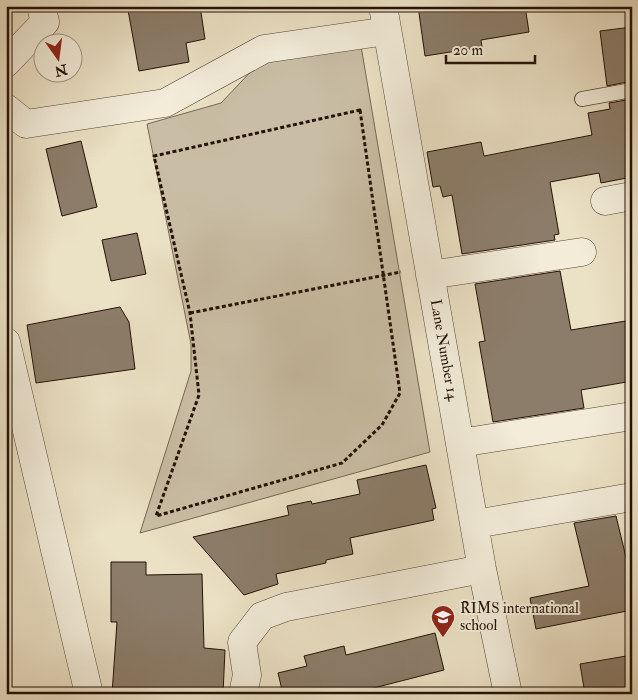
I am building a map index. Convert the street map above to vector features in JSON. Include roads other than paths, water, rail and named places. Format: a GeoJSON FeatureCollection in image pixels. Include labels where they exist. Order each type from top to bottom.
{"type":"FeatureCollection","features":[{"type":"Feature","properties":{"kind":"street"},"geometry":{"type":"LineString","coordinates":[[6,63],[45,22],[41,6]]}},
{"type":"Feature","properties":{"kind":"street"},"geometry":{"type":"LineString","coordinates":[[6,108],[26,124],[165,103],[264,49],[385,18]]}},
{"type":"Feature","properties":{"kind":"street","name":"Lane Number 14"},"geometry":{"type":"LineString","coordinates":[[385,18],[482,569],[508,694]]}},
{"type":"Feature","properties":{"kind":"street"},"geometry":{"type":"LineString","coordinates":[[605,201],[632,196]]}},
{"type":"Feature","properties":{"kind":"street"},"geometry":{"type":"LineString","coordinates":[[430,270],[582,252]]}},
{"type":"Feature","properties":{"kind":"street"},"geometry":{"type":"LineString","coordinates":[[6,342],[89,694]]}},
{"type":"Feature","properties":{"kind":"street"},"geometry":{"type":"LineString","coordinates":[[460,443],[632,416]]}},
{"type":"Feature","properties":{"kind":"street"},"geometry":{"type":"LineString","coordinates":[[475,524],[632,498]]}},
{"type":"Feature","properties":{"kind":"street"},"geometry":{"type":"LineString","coordinates":[[243,694],[247,675],[242,642],[262,616],[286,607],[482,569]]}},
{"type":"Feature","properties":{"kind":"lane"},"geometry":{"type":"LineString","coordinates":[[582,99],[632,90]]}},
{"type":"Feature","properties":{"kind":"place","name":"RIMS international school"},"geometry":{"type":"Point","coordinates":[443,638]}}]}
